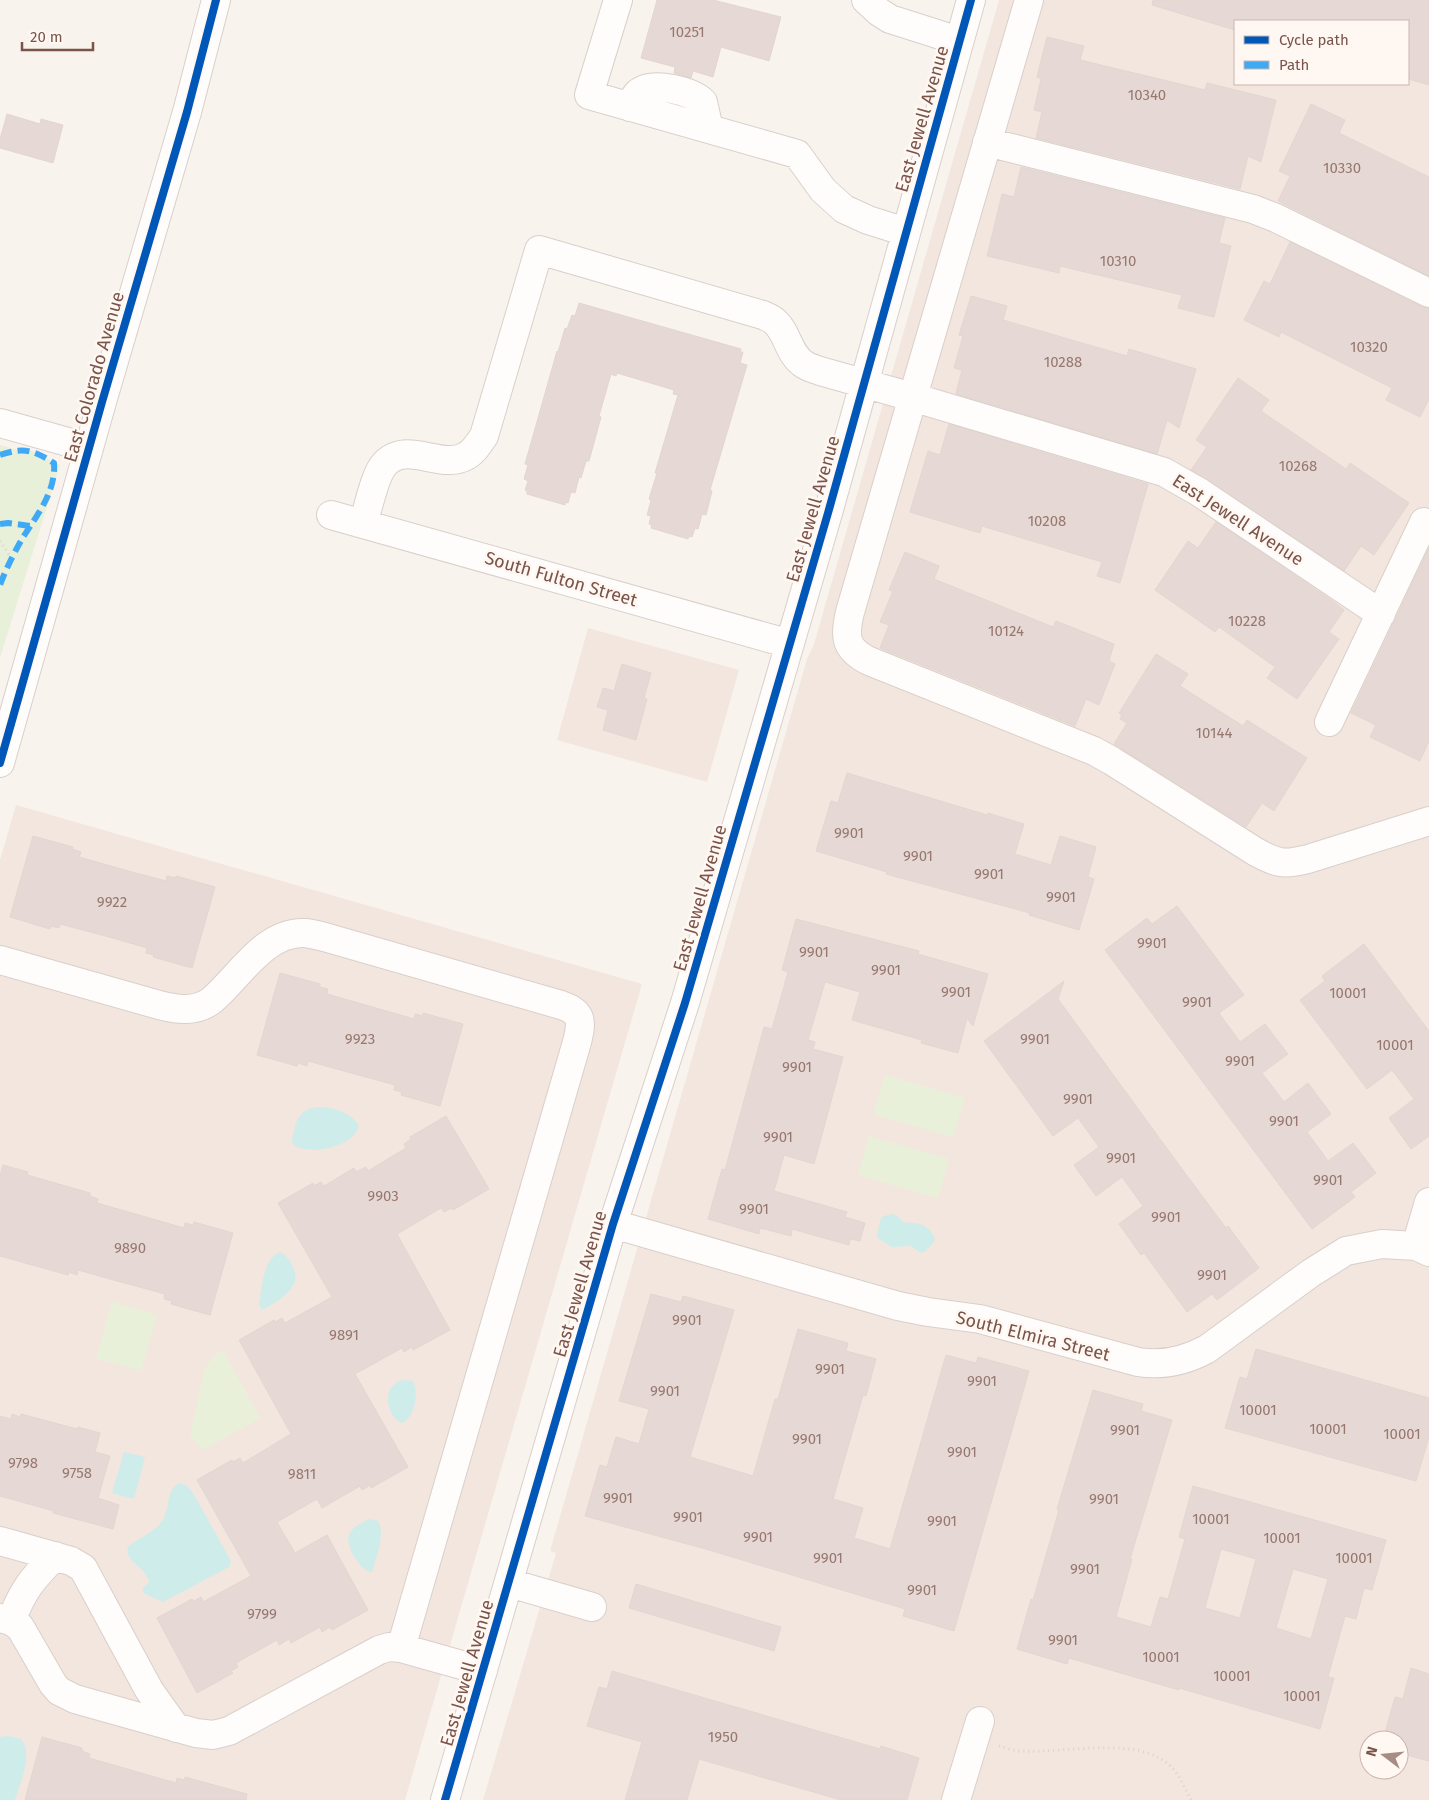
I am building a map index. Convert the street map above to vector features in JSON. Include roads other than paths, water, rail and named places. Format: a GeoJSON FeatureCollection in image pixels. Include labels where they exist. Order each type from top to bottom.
{"type":"FeatureCollection","features":[{"type":"Feature","properties":{"kind":"street","name":"East Colorado Avenue"},"geometry":{"type":"LineString","coordinates":[[0,763],[187,112],[216,0]]}},
{"type":"Feature","properties":{"kind":"street"},"geometry":{"type":"LineString","coordinates":[[618,0],[589,95],[630,107],[638,92],[651,87],[666,88],[690,94],[703,102],[709,129],[797,154],[823,190],[844,208],[868,220],[906,232]]}},
{"type":"Feature","properties":{"kind":"street"},"geometry":{"type":"LineString","coordinates":[[866,0],[890,19],[959,42]]}},
{"type":"Feature","properties":{"kind":"street","name":"East Jewell Avenue"},"geometry":{"type":"LineString","coordinates":[[445,1800],[613,1224],[685,1004],[790,644],[971,0]]}},
{"type":"Feature","properties":{"kind":"street"},"geometry":{"type":"LineString","coordinates":[[1021,2],[987,142],[850,612],[846,636],[848,642],[857,655],[868,661],[1091,751],[1256,852],[1283,864],[1308,859],[1429,822]]}},
{"type":"Feature","properties":{"kind":"street"},"geometry":{"type":"LineString","coordinates":[[987,142],[1253,209],[1276,218],[1429,293]]}},
{"type":"Feature","properties":{"kind":"street"},"geometry":{"type":"LineString","coordinates":[[363,524],[382,467],[389,460],[400,455],[411,454],[446,460],[458,460],[468,455],[477,447],[484,436],[539,250],[763,315],[774,321],[781,329],[797,358],[805,365],[864,384]]}},
{"type":"Feature","properties":{"kind":"street","name":"East Jewell Avenue"},"geometry":{"type":"LineString","coordinates":[[864,384],[1164,472],[1199,492],[1380,614]]}},
{"type":"Feature","properties":{"kind":"street"},"geometry":{"type":"LineString","coordinates":[[0,423],[89,448]]}},
{"type":"Feature","properties":{"kind":"street","name":"South Fulton Street"},"geometry":{"type":"LineString","coordinates":[[331,515],[790,644]]}},
{"type":"Feature","properties":{"kind":"street"},"geometry":{"type":"LineString","coordinates":[[1329,722],[1424,522]]}},
{"type":"Feature","properties":{"kind":"street"},"geometry":{"type":"LineString","coordinates":[[0,960],[160,1005],[177,1009],[191,1009],[200,1007],[211,1000],[271,944],[289,935],[306,933],[561,1004],[578,1014],[581,1025],[577,1042],[401,1648]]}},
{"type":"Feature","properties":{"kind":"street"},"geometry":{"type":"LineString","coordinates":[[1422,1249],[1429,1202]]}},
{"type":"Feature","properties":{"kind":"street","name":"South Elmira Street"},"geometry":{"type":"LineString","coordinates":[[613,1224],[898,1306],[980,1319],[1150,1364],[1177,1361],[1207,1349],[1318,1268],[1346,1252],[1382,1244],[1422,1249]]}},
{"type":"Feature","properties":{"kind":"street"},"geometry":{"type":"LineString","coordinates":[[0,1541],[76,1562],[86,1572],[149,1690],[176,1728]]}},
{"type":"Feature","properties":{"kind":"street"},"geometry":{"type":"LineString","coordinates":[[55,1556],[34,1578],[6,1619],[20,1627],[59,1691],[75,1699],[176,1728],[209,1736],[221,1734],[379,1650],[389,1647],[401,1648],[483,1671]]}},
{"type":"Feature","properties":{"kind":"street"},"geometry":{"type":"LineString","coordinates":[[509,1583],[592,1607]]}},
{"type":"Feature","properties":{"kind":"street"},"geometry":{"type":"LineString","coordinates":[[956,1800],[977,1730]]}},
{"type":"Feature","properties":{"kind":"water"},"geometry":{"type":"Polygon","coordinates":[[[323,1107],[337,1110],[351,1117],[358,1124],[356,1132],[341,1144],[331,1147],[308,1149],[292,1143],[295,1126],[300,1116],[309,1109],[323,1107]]]}},
{"type":"Feature","properties":{"kind":"water"},"geometry":{"type":"Polygon","coordinates":[[[892,1214],[905,1223],[919,1224],[930,1231],[935,1240],[926,1251],[921,1253],[911,1246],[892,1247],[879,1239],[877,1235],[881,1218],[892,1214]]]}},
{"type":"Feature","properties":{"kind":"water"},"geometry":{"type":"Polygon","coordinates":[[[280,1252],[286,1256],[292,1265],[295,1281],[283,1297],[265,1309],[261,1309],[259,1304],[262,1282],[267,1267],[274,1256],[280,1252]]]}},
{"type":"Feature","properties":{"kind":"water"},"geometry":{"type":"Polygon","coordinates":[[[404,1380],[413,1381],[416,1398],[413,1410],[403,1423],[393,1416],[388,1402],[388,1395],[396,1383],[404,1380]]]}},
{"type":"Feature","properties":{"kind":"water"},"geometry":{"type":"Polygon","coordinates":[[[124,1452],[145,1457],[134,1499],[112,1493],[124,1452]]]}},
{"type":"Feature","properties":{"kind":"water"},"geometry":{"type":"Polygon","coordinates":[[[179,1483],[186,1485],[193,1493],[231,1561],[229,1567],[163,1602],[145,1594],[142,1589],[149,1582],[144,1572],[129,1557],[128,1547],[159,1525],[166,1511],[172,1490],[179,1483]]]}},
{"type":"Feature","properties":{"kind":"water"},"geometry":{"type":"Polygon","coordinates":[[[370,1519],[378,1521],[381,1533],[380,1546],[372,1572],[367,1571],[358,1563],[351,1551],[348,1540],[349,1535],[358,1525],[370,1519]]]}},
{"type":"Feature","properties":{"kind":"water"},"geometry":{"type":"Polygon","coordinates":[[[7,1736],[21,1739],[25,1745],[26,1753],[25,1769],[15,1800],[0,1800],[0,1737],[7,1736]]]}}]}
